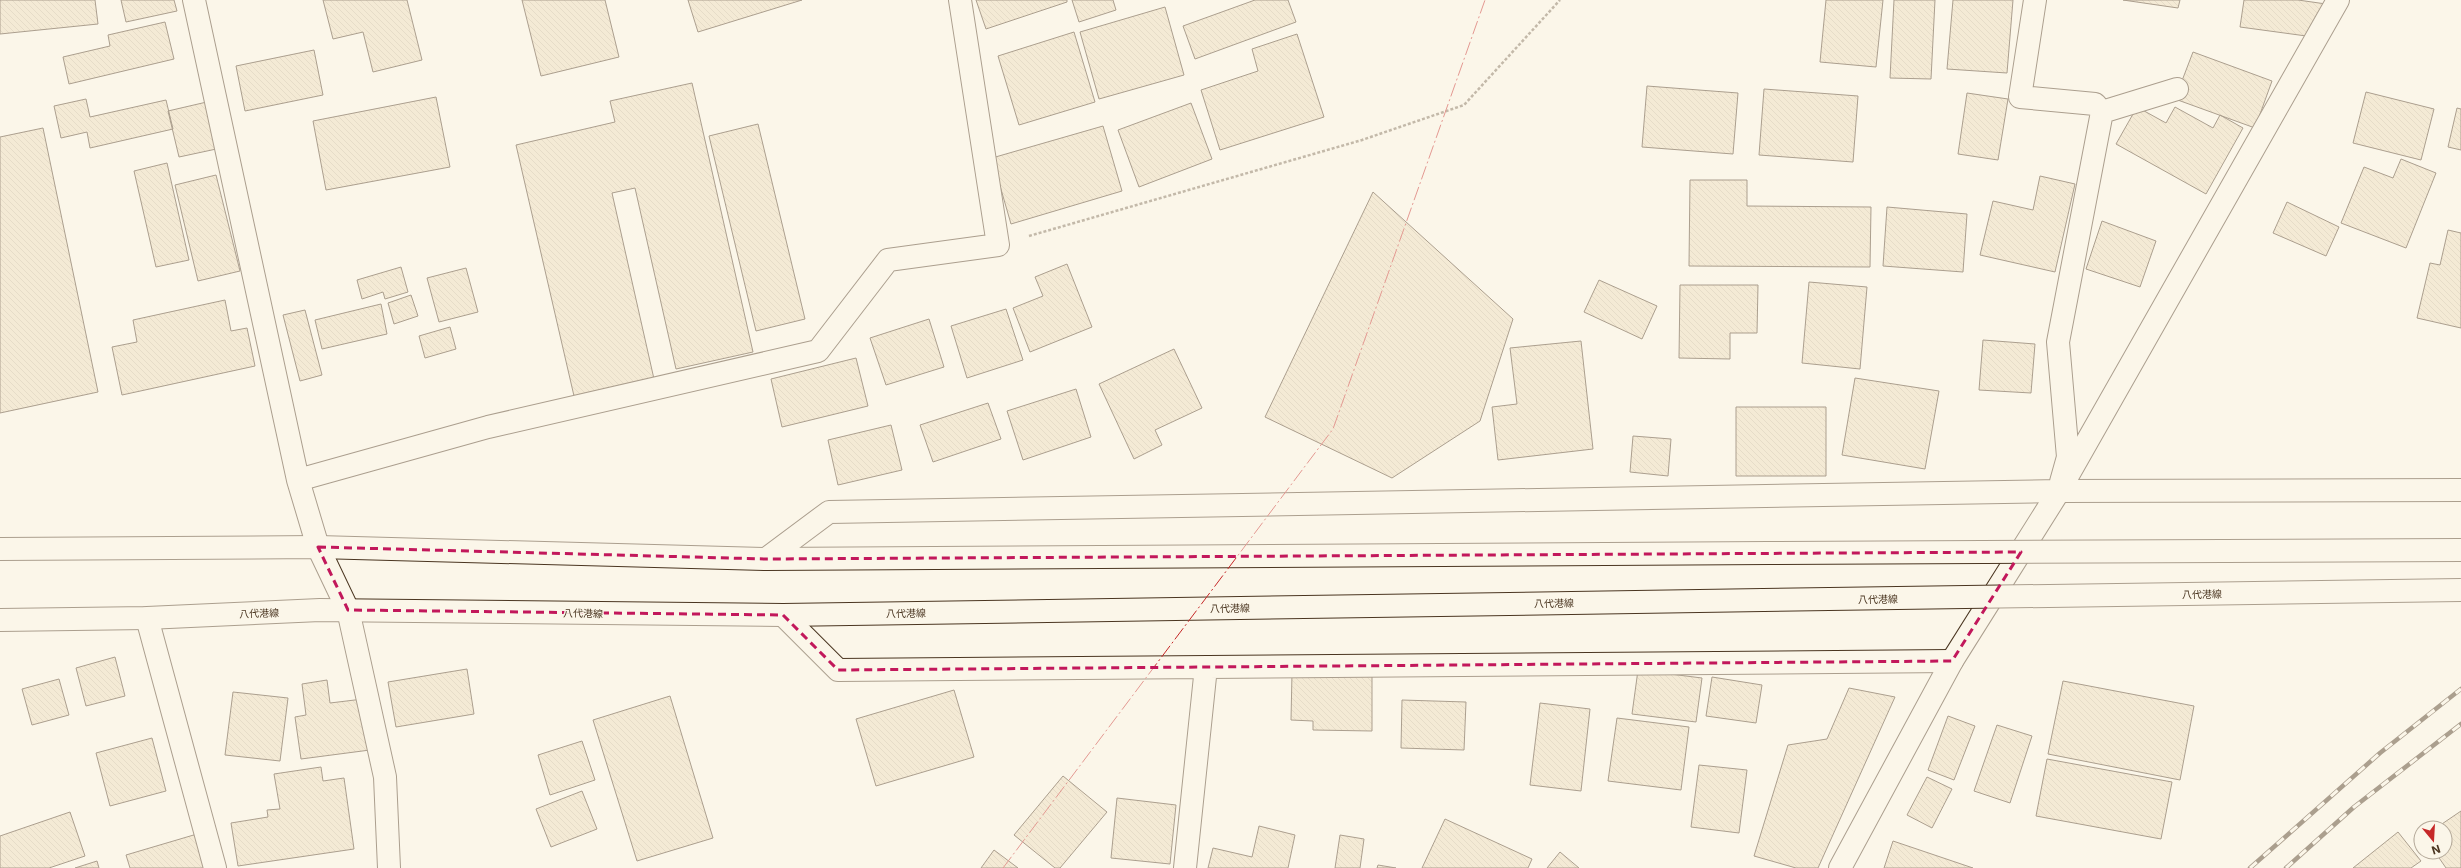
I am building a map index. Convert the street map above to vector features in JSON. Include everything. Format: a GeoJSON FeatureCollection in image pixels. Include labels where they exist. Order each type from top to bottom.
{"type":"FeatureCollection","features":[{"type":"Feature","properties":{"kind":"street"},"geometry":{"type":"LineString","coordinates":[[194,0],[298,480],[318,547],[348,610],[386,777],[389,868]]}},
{"type":"Feature","properties":{"kind":"street"},"geometry":{"type":"LineString","coordinates":[[298,480],[488,427],[818,351],[888,260],[998,245],[960,0]]}},
{"type":"Feature","properties":{"kind":"street"},"geometry":{"type":"LineString","coordinates":[[2035,0],[2020,97],[2095,104],[2102,112]]}},
{"type":"Feature","properties":{"kind":"street"},"geometry":{"type":"LineString","coordinates":[[1840,868],[1952,661],[2059,491],[2338,0]]}},
{"type":"Feature","properties":{"kind":"street"},"geometry":{"type":"LineString","coordinates":[[2102,112],[2177,89]]}},
{"type":"Feature","properties":{"kind":"street"},"geometry":{"type":"LineString","coordinates":[[2059,491],[2068,456],[2058,342],[2102,112]]}},
{"type":"Feature","properties":{"kind":"street"},"geometry":{"type":"LineString","coordinates":[[766,559],[829,512],[2059,491],[2461,490]]}},
{"type":"Feature","properties":{"kind":"street"},"geometry":{"type":"LineString","coordinates":[[0,549],[318,547],[766,559],[2461,550]]}},
{"type":"Feature","properties":{"kind":"street","name":"八代港線"},"geometry":{"type":"LineString","coordinates":[[0,620],[147,618],[348,610],[783,615],[2461,590]]}},
{"type":"Feature","properties":{"kind":"street"},"geometry":{"type":"LineString","coordinates":[[783,615],[838,670],[1952,661]]}},
{"type":"Feature","properties":{"kind":"street"},"geometry":{"type":"LineString","coordinates":[[147,618],[215,868]]}},
{"type":"Feature","properties":{"kind":"street"},"geometry":{"type":"LineString","coordinates":[[1186,868],[1206,667]]}},
{"type":"Feature","properties":{"kind":"path"},"geometry":{"type":"LineString","coordinates":[[998,245],[1362,140],[1464,105],[1560,0]]}},
{"type":"Feature","properties":{"kind":"highlighted area"},"geometry":{"type":"Polygon","coordinates":[[[318,547],[766,559],[2021,552],[1952,661],[838,670],[783,615],[348,610],[318,547]]]}},
{"type":"Feature","properties":{"kind":"building"},"geometry":{"type":"Polygon","coordinates":[[[0,0],[95,0],[98,24],[0,34],[0,0]]]}},
{"type":"Feature","properties":{"kind":"building"},"geometry":{"type":"Polygon","coordinates":[[[121,0],[174,0],[177,11],[126,22],[121,0]]]}},
{"type":"Feature","properties":{"kind":"building"},"geometry":{"type":"Polygon","coordinates":[[[323,0],[407,0],[422,60],[373,72],[363,32],[333,39],[323,0]]]}},
{"type":"Feature","properties":{"kind":"building"},"geometry":{"type":"Polygon","coordinates":[[[522,0],[605,0],[619,57],[541,76],[522,0]]]}},
{"type":"Feature","properties":{"kind":"building"},"geometry":{"type":"Polygon","coordinates":[[[688,0],[802,0],[698,32],[688,0]]]}},
{"type":"Feature","properties":{"kind":"building"},"geometry":{"type":"Polygon","coordinates":[[[976,0],[1067,0],[1067,2],[986,29],[976,0]]]}},
{"type":"Feature","properties":{"kind":"building"},"geometry":{"type":"Polygon","coordinates":[[[1072,0],[1113,0],[1116,10],[1079,22],[1072,0]]]}},
{"type":"Feature","properties":{"kind":"building"},"geometry":{"type":"Polygon","coordinates":[[[1255,0],[1288,0],[1296,22],[1195,59],[1183,26],[1255,0]]]}},
{"type":"Feature","properties":{"kind":"building"},"geometry":{"type":"Polygon","coordinates":[[[1826,0],[1883,0],[1876,67],[1820,62],[1826,0]]]}},
{"type":"Feature","properties":{"kind":"building"},"geometry":{"type":"Polygon","coordinates":[[[1894,0],[1935,0],[1931,79],[1890,78],[1894,0]]]}},
{"type":"Feature","properties":{"kind":"building"},"geometry":{"type":"Polygon","coordinates":[[[1953,0],[2013,0],[2007,73],[1947,69],[1953,0]]]}},
{"type":"Feature","properties":{"kind":"building"},"geometry":{"type":"Polygon","coordinates":[[[2123,0],[2180,0],[2178,8],[2123,0]]]}},
{"type":"Feature","properties":{"kind":"building"},"geometry":{"type":"Polygon","coordinates":[[[2244,0],[2298,0],[2326,4],[2321,38],[2240,27],[2244,0]]]}},
{"type":"Feature","properties":{"kind":"building"},"geometry":{"type":"Polygon","coordinates":[[[1165,7],[1184,75],[1099,99],[1080,32],[1165,7]]]}},
{"type":"Feature","properties":{"kind":"building"},"geometry":{"type":"Polygon","coordinates":[[[165,22],[174,59],[69,84],[63,57],[110,46],[108,35],[165,22]]]}},
{"type":"Feature","properties":{"kind":"building"},"geometry":{"type":"Polygon","coordinates":[[[1074,32],[1095,102],[1019,125],[998,56],[1074,32]]]}},
{"type":"Feature","properties":{"kind":"building"},"geometry":{"type":"Polygon","coordinates":[[[1297,34],[1324,117],[1220,150],[1201,90],[1258,71],[1252,49],[1297,34]]]}},
{"type":"Feature","properties":{"kind":"building"},"geometry":{"type":"Polygon","coordinates":[[[314,50],[323,95],[245,111],[236,66],[314,50]]]}},
{"type":"Feature","properties":{"kind":"building"},"geometry":{"type":"Polygon","coordinates":[[[2193,52],[2272,81],[2255,128],[2175,99],[2193,52]]]}},
{"type":"Feature","properties":{"kind":"building"},"geometry":{"type":"Polygon","coordinates":[[[692,83],[753,352],[676,369],[635,188],[612,193],[654,379],[574,396],[516,145],[615,122],[610,101],[692,83]]]}},
{"type":"Feature","properties":{"kind":"building"},"geometry":{"type":"Polygon","coordinates":[[[1647,86],[1738,93],[1733,154],[1642,147],[1647,86]]]}},
{"type":"Feature","properties":{"kind":"building"},"geometry":{"type":"Polygon","coordinates":[[[1764,89],[1858,96],[1853,162],[1759,155],[1764,89]]]}},
{"type":"Feature","properties":{"kind":"building"},"geometry":{"type":"Polygon","coordinates":[[[2366,92],[2434,109],[2421,160],[2353,143],[2366,92]]]}},
{"type":"Feature","properties":{"kind":"building"},"geometry":{"type":"Polygon","coordinates":[[[1967,93],[2008,99],[1998,160],[1958,154],[1967,93]]]}},
{"type":"Feature","properties":{"kind":"building"},"geometry":{"type":"Polygon","coordinates":[[[436,97],[450,167],[326,190],[313,121],[436,97]]]}},
{"type":"Feature","properties":{"kind":"building"},"geometry":{"type":"Polygon","coordinates":[[[86,99],[90,117],[166,100],[173,129],[90,148],[87,132],[61,138],[54,106],[86,99]]]}},
{"type":"Feature","properties":{"kind":"building"},"geometry":{"type":"Polygon","coordinates":[[[211,101],[221,148],[179,157],[168,111],[211,101]]]}},
{"type":"Feature","properties":{"kind":"building"},"geometry":{"type":"Polygon","coordinates":[[[1191,103],[1212,159],[1139,187],[1118,130],[1191,103]]]}},
{"type":"Feature","properties":{"kind":"building"},"geometry":{"type":"Polygon","coordinates":[[[2137,107],[2166,123],[2175,107],[2213,128],[2220,115],[2243,128],[2206,194],[2116,144],[2137,107]]]}},
{"type":"Feature","properties":{"kind":"building"},"geometry":{"type":"Polygon","coordinates":[[[2457,108],[2461,109],[2461,150],[2448,147],[2457,108]]]}},
{"type":"Feature","properties":{"kind":"building"},"geometry":{"type":"Polygon","coordinates":[[[758,124],[805,319],[756,331],[709,136],[758,124]]]}},
{"type":"Feature","properties":{"kind":"building"},"geometry":{"type":"Polygon","coordinates":[[[1103,126],[1122,191],[1011,224],[992,158],[1103,126]]]}},
{"type":"Feature","properties":{"kind":"building"},"geometry":{"type":"Polygon","coordinates":[[[43,128],[98,392],[0,413],[0,137],[43,128]]]}},
{"type":"Feature","properties":{"kind":"building"},"geometry":{"type":"Polygon","coordinates":[[[2401,159],[2436,173],[2406,248],[2341,223],[2364,167],[2393,178],[2401,159]]]}},
{"type":"Feature","properties":{"kind":"building"},"geometry":{"type":"Polygon","coordinates":[[[167,163],[189,260],[156,267],[134,171],[167,163]]]}},
{"type":"Feature","properties":{"kind":"building"},"geometry":{"type":"Polygon","coordinates":[[[216,175],[240,271],[198,281],[175,185],[216,175]]]}},
{"type":"Feature","properties":{"kind":"building"},"geometry":{"type":"Polygon","coordinates":[[[2040,176],[2075,184],[2055,272],[1980,255],[1993,201],[2033,210],[2040,176]]]}},
{"type":"Feature","properties":{"kind":"building"},"geometry":{"type":"Polygon","coordinates":[[[1690,180],[1747,180],[1747,206],[1871,207],[1870,267],[1689,266],[1690,180]]]}},
{"type":"Feature","properties":{"kind":"building"},"geometry":{"type":"Polygon","coordinates":[[[1373,192],[1513,319],[1480,421],[1392,478],[1265,417],[1373,192]]]}},
{"type":"Feature","properties":{"kind":"building"},"geometry":{"type":"Polygon","coordinates":[[[2287,202],[2339,227],[2326,256],[2273,233],[2287,202]]]}},
{"type":"Feature","properties":{"kind":"building"},"geometry":{"type":"Polygon","coordinates":[[[1887,207],[1967,214],[1963,272],[1883,266],[1887,207]]]}},
{"type":"Feature","properties":{"kind":"building"},"geometry":{"type":"Polygon","coordinates":[[[2102,221],[2156,241],[2140,287],[2086,269],[2102,221]]]}},
{"type":"Feature","properties":{"kind":"building"},"geometry":{"type":"Polygon","coordinates":[[[2448,230],[2461,233],[2461,328],[2417,318],[2430,263],[2440,265],[2448,230]]]}},
{"type":"Feature","properties":{"kind":"building"},"geometry":{"type":"Polygon","coordinates":[[[1067,264],[1092,327],[1030,352],[1013,308],[1043,296],[1035,277],[1067,264]]]}},
{"type":"Feature","properties":{"kind":"building"},"geometry":{"type":"Polygon","coordinates":[[[401,267],[408,292],[385,299],[383,292],[362,299],[357,280],[401,267]]]}},
{"type":"Feature","properties":{"kind":"building"},"geometry":{"type":"Polygon","coordinates":[[[466,268],[478,312],[439,322],[427,278],[466,268]]]}},
{"type":"Feature","properties":{"kind":"building"},"geometry":{"type":"Polygon","coordinates":[[[1599,280],[1657,306],[1642,339],[1584,312],[1599,280]]]}},
{"type":"Feature","properties":{"kind":"building"},"geometry":{"type":"Polygon","coordinates":[[[1809,282],[1867,287],[1860,369],[1802,363],[1809,282]]]}},
{"type":"Feature","properties":{"kind":"building"},"geometry":{"type":"Polygon","coordinates":[[[1680,285],[1758,285],[1757,333],[1730,333],[1730,359],[1679,358],[1680,285]]]}},
{"type":"Feature","properties":{"kind":"building"},"geometry":{"type":"Polygon","coordinates":[[[411,295],[418,316],[394,324],[388,303],[411,295]]]}},
{"type":"Feature","properties":{"kind":"building"},"geometry":{"type":"Polygon","coordinates":[[[225,300],[231,331],[247,328],[255,366],[122,395],[112,347],[137,342],[133,320],[225,300]]]}},
{"type":"Feature","properties":{"kind":"building"},"geometry":{"type":"Polygon","coordinates":[[[381,304],[387,334],[322,349],[315,320],[381,304]]]}},
{"type":"Feature","properties":{"kind":"building"},"geometry":{"type":"Polygon","coordinates":[[[1006,309],[1023,360],[967,378],[951,326],[1006,309]]]}},
{"type":"Feature","properties":{"kind":"building"},"geometry":{"type":"Polygon","coordinates":[[[305,310],[322,375],[300,381],[283,315],[305,310]]]}},
{"type":"Feature","properties":{"kind":"building"},"geometry":{"type":"Polygon","coordinates":[[[929,319],[944,367],[886,385],[870,338],[929,319]]]}},
{"type":"Feature","properties":{"kind":"building"},"geometry":{"type":"Polygon","coordinates":[[[450,327],[456,349],[425,358],[419,336],[450,327]]]}},
{"type":"Feature","properties":{"kind":"building"},"geometry":{"type":"Polygon","coordinates":[[[1983,340],[2035,344],[2031,393],[1979,390],[1983,340]]]}},
{"type":"Feature","properties":{"kind":"building"},"geometry":{"type":"Polygon","coordinates":[[[1581,341],[1593,449],[1498,460],[1492,407],[1517,404],[1510,348],[1581,341]]]}},
{"type":"Feature","properties":{"kind":"building"},"geometry":{"type":"Polygon","coordinates":[[[1174,349],[1202,408],[1155,430],[1162,445],[1134,459],[1099,384],[1174,349]]]}},
{"type":"Feature","properties":{"kind":"building"},"geometry":{"type":"Polygon","coordinates":[[[856,358],[868,406],[782,427],[771,379],[856,358]]]}},
{"type":"Feature","properties":{"kind":"building"},"geometry":{"type":"Polygon","coordinates":[[[1855,378],[1939,391],[1925,469],[1842,455],[1855,378]]]}},
{"type":"Feature","properties":{"kind":"building"},"geometry":{"type":"Polygon","coordinates":[[[1076,389],[1091,437],[1023,460],[1007,411],[1076,389]]]}},
{"type":"Feature","properties":{"kind":"building"},"geometry":{"type":"Polygon","coordinates":[[[988,403],[1001,439],[933,462],[920,425],[988,403]]]}},
{"type":"Feature","properties":{"kind":"building"},"geometry":{"type":"Polygon","coordinates":[[[1736,407],[1826,407],[1826,476],[1736,476],[1736,407]]]}},
{"type":"Feature","properties":{"kind":"building"},"geometry":{"type":"Polygon","coordinates":[[[891,425],[902,470],[838,485],[828,440],[891,425]]]}},
{"type":"Feature","properties":{"kind":"building"},"geometry":{"type":"Polygon","coordinates":[[[1633,436],[1671,439],[1668,476],[1630,472],[1633,436]]]}},
{"type":"Feature","properties":{"kind":"building"},"geometry":{"type":"Polygon","coordinates":[[[115,657],[125,696],[86,706],[76,668],[115,657]]]}},
{"type":"Feature","properties":{"kind":"building"},"geometry":{"type":"Polygon","coordinates":[[[467,669],[474,714],[396,727],[388,682],[467,669]]]}},
{"type":"Feature","properties":{"kind":"building"},"geometry":{"type":"Polygon","coordinates":[[[1638,670],[1702,678],[1696,722],[1632,714],[1638,670]]]}},
{"type":"Feature","properties":{"kind":"building"},"geometry":{"type":"Polygon","coordinates":[[[1292,673],[1372,674],[1372,731],[1313,730],[1313,721],[1291,720],[1292,673]]]}},
{"type":"Feature","properties":{"kind":"building"},"geometry":{"type":"Polygon","coordinates":[[[1712,677],[1762,685],[1756,723],[1706,716],[1712,677]]]}},
{"type":"Feature","properties":{"kind":"building"},"geometry":{"type":"Polygon","coordinates":[[[59,679],[69,715],[32,725],[22,689],[59,679]]]}},
{"type":"Feature","properties":{"kind":"building"},"geometry":{"type":"Polygon","coordinates":[[[327,680],[330,703],[363,699],[370,750],[301,759],[295,717],[306,715],[302,684],[327,680]]]}},
{"type":"Feature","properties":{"kind":"building"},"geometry":{"type":"Polygon","coordinates":[[[2063,681],[2194,706],[2180,780],[2048,754],[2063,681]]]}},
{"type":"Feature","properties":{"kind":"building"},"geometry":{"type":"Polygon","coordinates":[[[1849,688],[1895,697],[1818,868],[1796,868],[1754,856],[1788,745],[1827,739],[1849,688]]]}},
{"type":"Feature","properties":{"kind":"building"},"geometry":{"type":"Polygon","coordinates":[[[954,690],[974,757],[876,786],[856,719],[954,690]]]}},
{"type":"Feature","properties":{"kind":"building"},"geometry":{"type":"Polygon","coordinates":[[[233,692],[288,698],[280,761],[225,755],[233,692]]]}},
{"type":"Feature","properties":{"kind":"building"},"geometry":{"type":"Polygon","coordinates":[[[670,696],[713,838],[637,861],[593,720],[670,696]]]}},
{"type":"Feature","properties":{"kind":"building"},"geometry":{"type":"Polygon","coordinates":[[[1402,700],[1466,702],[1464,750],[1401,748],[1402,700]]]}},
{"type":"Feature","properties":{"kind":"building"},"geometry":{"type":"Polygon","coordinates":[[[1540,703],[1590,709],[1581,791],[1530,785],[1540,703]]]}},
{"type":"Feature","properties":{"kind":"building"},"geometry":{"type":"Polygon","coordinates":[[[1948,716],[1975,726],[1954,780],[1928,770],[1948,716]]]}},
{"type":"Feature","properties":{"kind":"building"},"geometry":{"type":"Polygon","coordinates":[[[1617,718],[1689,727],[1681,790],[1608,781],[1617,718]]]}},
{"type":"Feature","properties":{"kind":"building"},"geometry":{"type":"Polygon","coordinates":[[[1997,725],[2032,736],[2010,803],[1974,791],[1997,725]]]}},
{"type":"Feature","properties":{"kind":"building"},"geometry":{"type":"Polygon","coordinates":[[[152,738],[166,791],[110,806],[96,753],[152,738]]]}},
{"type":"Feature","properties":{"kind":"building"},"geometry":{"type":"Polygon","coordinates":[[[582,741],[595,780],[550,795],[538,755],[582,741]]]}},
{"type":"Feature","properties":{"kind":"building"},"geometry":{"type":"Polygon","coordinates":[[[2047,759],[2172,782],[2161,839],[2036,816],[2047,759]]]}},
{"type":"Feature","properties":{"kind":"building"},"geometry":{"type":"Polygon","coordinates":[[[1699,765],[1747,770],[1739,833],[1691,827],[1699,765]]]}},
{"type":"Feature","properties":{"kind":"building"},"geometry":{"type":"Polygon","coordinates":[[[321,767],[323,781],[344,778],[354,849],[238,866],[231,823],[268,817],[267,810],[280,809],[274,774],[321,767]]]}},
{"type":"Feature","properties":{"kind":"building"},"geometry":{"type":"Polygon","coordinates":[[[1063,776],[1107,812],[1060,868],[1055,868],[1014,835],[1063,776]]]}},
{"type":"Feature","properties":{"kind":"building"},"geometry":{"type":"Polygon","coordinates":[[[1927,777],[1952,789],[1932,828],[1907,815],[1927,777]]]}},
{"type":"Feature","properties":{"kind":"building"},"geometry":{"type":"Polygon","coordinates":[[[582,791],[597,829],[551,847],[536,809],[582,791]]]}},
{"type":"Feature","properties":{"kind":"building"},"geometry":{"type":"Polygon","coordinates":[[[1117,798],[1176,805],[1170,864],[1111,858],[1117,798]]]}},
{"type":"Feature","properties":{"kind":"building"},"geometry":{"type":"Polygon","coordinates":[[[2461,811],[2461,868],[2446,868],[2440,860],[2453,860],[2453,820],[2448,820],[2461,811]]]}},
{"type":"Feature","properties":{"kind":"building"},"geometry":{"type":"Polygon","coordinates":[[[70,812],[85,856],[49,868],[0,868],[0,836],[70,812]]]}},
{"type":"Feature","properties":{"kind":"building"},"geometry":{"type":"Polygon","coordinates":[[[1445,819],[1532,859],[1528,868],[1422,868],[1445,819]]]}},
{"type":"Feature","properties":{"kind":"building"},"geometry":{"type":"Polygon","coordinates":[[[1259,826],[1295,835],[1288,868],[1208,868],[1213,848],[1252,857],[1259,826]]]}},
{"type":"Feature","properties":{"kind":"building"},"geometry":{"type":"Polygon","coordinates":[[[2398,832],[2413,851],[2413,860],[2421,861],[2411,868],[2353,868],[2398,832]]]}},
{"type":"Feature","properties":{"kind":"building"},"geometry":{"type":"Polygon","coordinates":[[[197,834],[207,868],[130,868],[126,855],[197,834]]]}},
{"type":"Feature","properties":{"kind":"building"},"geometry":{"type":"Polygon","coordinates":[[[1340,835],[1364,839],[1360,868],[1335,868],[1340,835]]]}},
{"type":"Feature","properties":{"kind":"building"},"geometry":{"type":"Polygon","coordinates":[[[1893,841],[1973,868],[1884,868],[1893,841]]]}},
{"type":"Feature","properties":{"kind":"building"},"geometry":{"type":"Polygon","coordinates":[[[994,850],[1018,868],[981,868],[994,850]]]}},
{"type":"Feature","properties":{"kind":"building"},"geometry":{"type":"Polygon","coordinates":[[[1560,852],[1579,868],[1547,868],[1560,852]]]}},
{"type":"Feature","properties":{"kind":"building"},"geometry":{"type":"Polygon","coordinates":[[[97,861],[99,868],[75,868],[97,861]]]}},
{"type":"Feature","properties":{"kind":"building"},"geometry":{"type":"Polygon","coordinates":[[[1378,865],[1396,868],[1377,868],[1378,865]]]}},
{"type":"Feature","properties":{"kind":"railway"},"geometry":{"type":"LineString","coordinates":[[2250,868],[2380,753],[2461,689]]}},
{"type":"Feature","properties":{"kind":"railway"},"geometry":{"type":"LineString","coordinates":[[2286,868],[2354,807],[2461,724]]}},
{"type":"Feature","properties":{"kind":"power"},"geometry":{"type":"LineString","coordinates":[[1003,868],[1333,429],[1485,0]]}}]}
